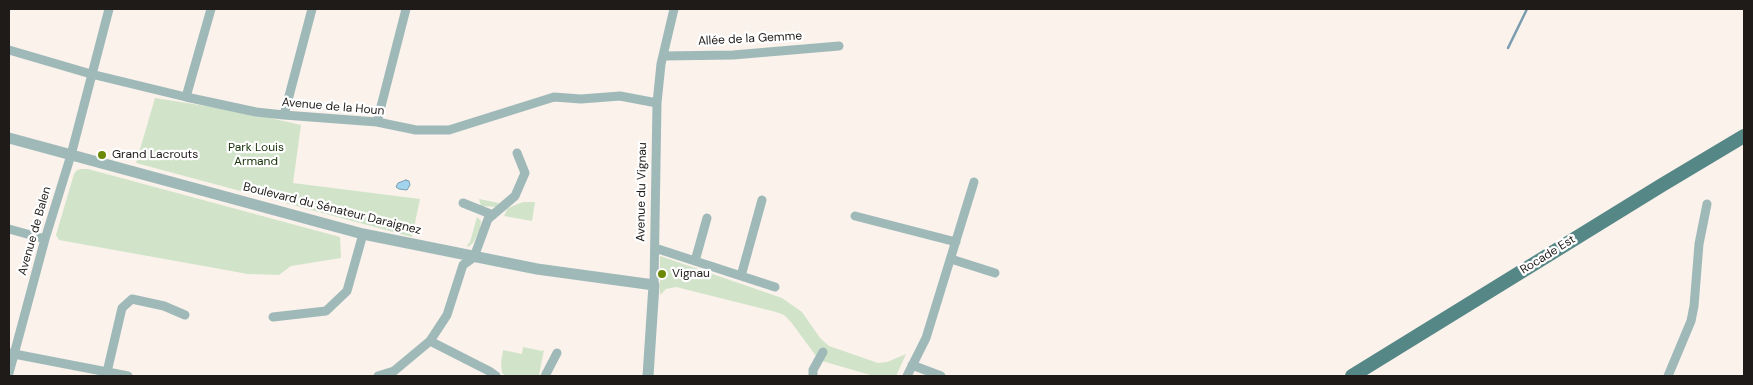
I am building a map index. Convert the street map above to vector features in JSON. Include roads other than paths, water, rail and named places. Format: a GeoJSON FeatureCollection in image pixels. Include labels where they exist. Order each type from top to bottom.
{"type":"FeatureCollection","features":[{"type":"Feature","properties":{"kind":"main road","name":"Rocade Est"},"geometry":{"type":"LineString","coordinates":[[1352,376],[1744,136]]}},
{"type":"Feature","properties":{"kind":"street","name":"Avenue de Balen"},"geometry":{"type":"LineString","coordinates":[[9,373],[11,353],[70,155],[109,9]]}},
{"type":"Feature","properties":{"kind":"street"},"geometry":{"type":"LineString","coordinates":[[186,98],[211,9]]}},
{"type":"Feature","properties":{"kind":"street"},"geometry":{"type":"LineString","coordinates":[[284,116],[312,9]]}},
{"type":"Feature","properties":{"kind":"street"},"geometry":{"type":"LineString","coordinates":[[377,122],[406,9]]}},
{"type":"Feature","properties":{"kind":"street","name":"Avenue du Vignau"},"geometry":{"type":"LineString","coordinates":[[648,376],[654,285],[657,103],[663,56],[674,9]]}},
{"type":"Feature","properties":{"kind":"street","name":"Allée de la Gemme"},"geometry":{"type":"LineString","coordinates":[[663,56],[733,55],[839,46]]}},
{"type":"Feature","properties":{"kind":"street","name":"Avenue de la Houn"},"geometry":{"type":"LineString","coordinates":[[9,50],[186,98],[256,112],[284,116],[377,122],[416,130],[449,130],[554,97],[620,96],[657,103]]}},
{"type":"Feature","properties":{"kind":"street","name":"Boulevard du Sénateur Daraignez"},"geometry":{"type":"LineString","coordinates":[[9,138],[363,234],[537,269],[654,285]]}},
{"type":"Feature","properties":{"kind":"street"},"geometry":{"type":"LineString","coordinates":[[378,376],[395,374],[430,341],[447,315],[463,264],[474,257],[488,219],[515,196],[524,174],[517,153]]}},
{"type":"Feature","properties":{"kind":"street"},"geometry":{"type":"LineString","coordinates":[[906,376],[926,338],[974,182]]}},
{"type":"Feature","properties":{"kind":"street"},"geometry":{"type":"LineString","coordinates":[[742,276],[762,200]]}},
{"type":"Feature","properties":{"kind":"street"},"geometry":{"type":"LineString","coordinates":[[463,203],[493,215]]}},
{"type":"Feature","properties":{"kind":"street"},"geometry":{"type":"LineString","coordinates":[[1668,376],[1691,321],[1699,244],[1707,204]]}},
{"type":"Feature","properties":{"kind":"street"},"geometry":{"type":"LineString","coordinates":[[855,216],[956,242]]}},
{"type":"Feature","properties":{"kind":"street"},"geometry":{"type":"LineString","coordinates":[[696,261],[707,218]]}},
{"type":"Feature","properties":{"kind":"street"},"geometry":{"type":"LineString","coordinates":[[9,229],[45,239]]}},
{"type":"Feature","properties":{"kind":"street"},"geometry":{"type":"LineString","coordinates":[[273,317],[326,311],[348,291],[363,234]]}},
{"type":"Feature","properties":{"kind":"street"},"geometry":{"type":"LineString","coordinates":[[655,248],[774,287]]}},
{"type":"Feature","properties":{"kind":"street"},"geometry":{"type":"LineString","coordinates":[[951,259],[995,273]]}},
{"type":"Feature","properties":{"kind":"street"},"geometry":{"type":"LineString","coordinates":[[107,372],[122,308],[132,299],[164,306],[185,315]]}},
{"type":"Feature","properties":{"kind":"street"},"geometry":{"type":"LineString","coordinates":[[430,341],[496,376]]}},
{"type":"Feature","properties":{"kind":"street"},"geometry":{"type":"LineString","coordinates":[[813,376],[813,370],[823,352]]}},
{"type":"Feature","properties":{"kind":"street"},"geometry":{"type":"LineString","coordinates":[[11,353],[128,376]]}},
{"type":"Feature","properties":{"kind":"street"},"geometry":{"type":"LineString","coordinates":[[545,376],[557,353]]}},
{"type":"Feature","properties":{"kind":"street"},"geometry":{"type":"LineString","coordinates":[[912,365],[941,376]]}},
{"type":"Feature","properties":{"kind":"water"},"geometry":{"type":"Polygon","coordinates":[[[406,180],[409,181],[410,185],[407,190],[396,187],[398,183],[406,180]]]}},
{"type":"Feature","properties":{"kind":"waterway"},"geometry":{"type":"LineString","coordinates":[[1508,48],[1527,9]]}},
{"type":"Feature","properties":{"kind":"place","name":"Grand Lacrouts"},"geometry":{"type":"Point","coordinates":[102,155]}},
{"type":"Feature","properties":{"kind":"place","name":"Vignau"},"geometry":{"type":"Point","coordinates":[662,274]}},
{"type":"Feature","properties":{"kind":"park label","name":"Park Louis Armand"},"geometry":{"type":"Point","coordinates":[256,155]}}]}
